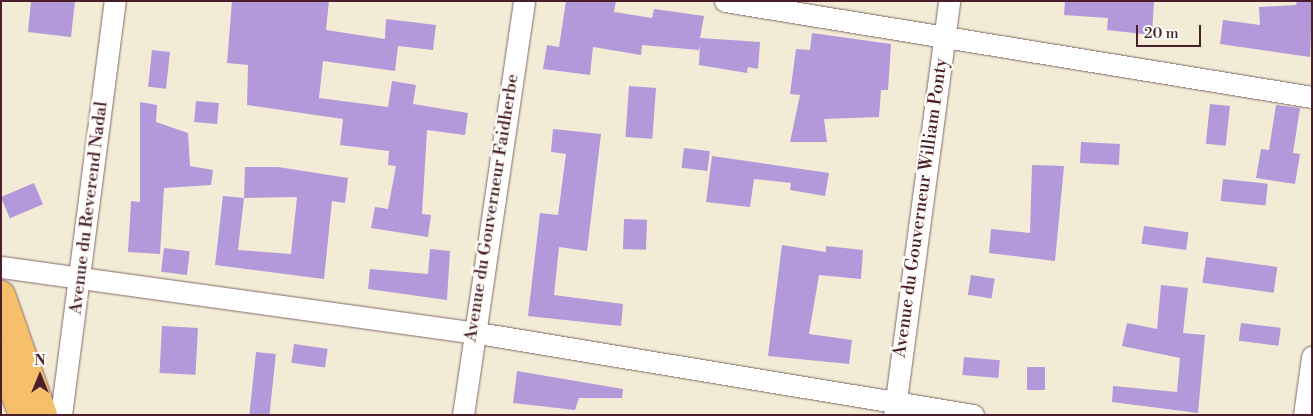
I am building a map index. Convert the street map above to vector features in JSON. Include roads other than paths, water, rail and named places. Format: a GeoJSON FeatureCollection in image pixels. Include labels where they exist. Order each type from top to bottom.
{"type":"FeatureCollection","features":[{"type":"Feature","properties":{"kind":"main road"},"geometry":{"type":"LineString","coordinates":[[1,295],[43,415]]}},
{"type":"Feature","properties":{"kind":"main road"},"geometry":{"type":"LineString","coordinates":[[1,356],[23,415]]}},
{"type":"Feature","properties":{"kind":"street","name":"Avenue du Reverend Nadal"},"geometry":{"type":"LineString","coordinates":[[61,415],[81,279],[115,1]]}},
{"type":"Feature","properties":{"kind":"street","name":"Avenue du Gouverneur Faidherbe"},"geometry":{"type":"LineString","coordinates":[[463,415],[472,332],[524,1]]}},
{"type":"Feature","properties":{"kind":"street"},"geometry":{"type":"LineString","coordinates":[[725,1],[1312,97]]}},
{"type":"Feature","properties":{"kind":"street","name":"Avenue du Gouverneur William Ponty"},"geometry":{"type":"LineString","coordinates":[[894,409],[949,1]]}},
{"type":"Feature","properties":{"kind":"street"},"geometry":{"type":"LineString","coordinates":[[1,267],[472,332],[894,409],[973,415]]}},
{"type":"Feature","properties":{"kind":"street"},"geometry":{"type":"LineString","coordinates":[[1304,415],[1312,357]]}}]}
